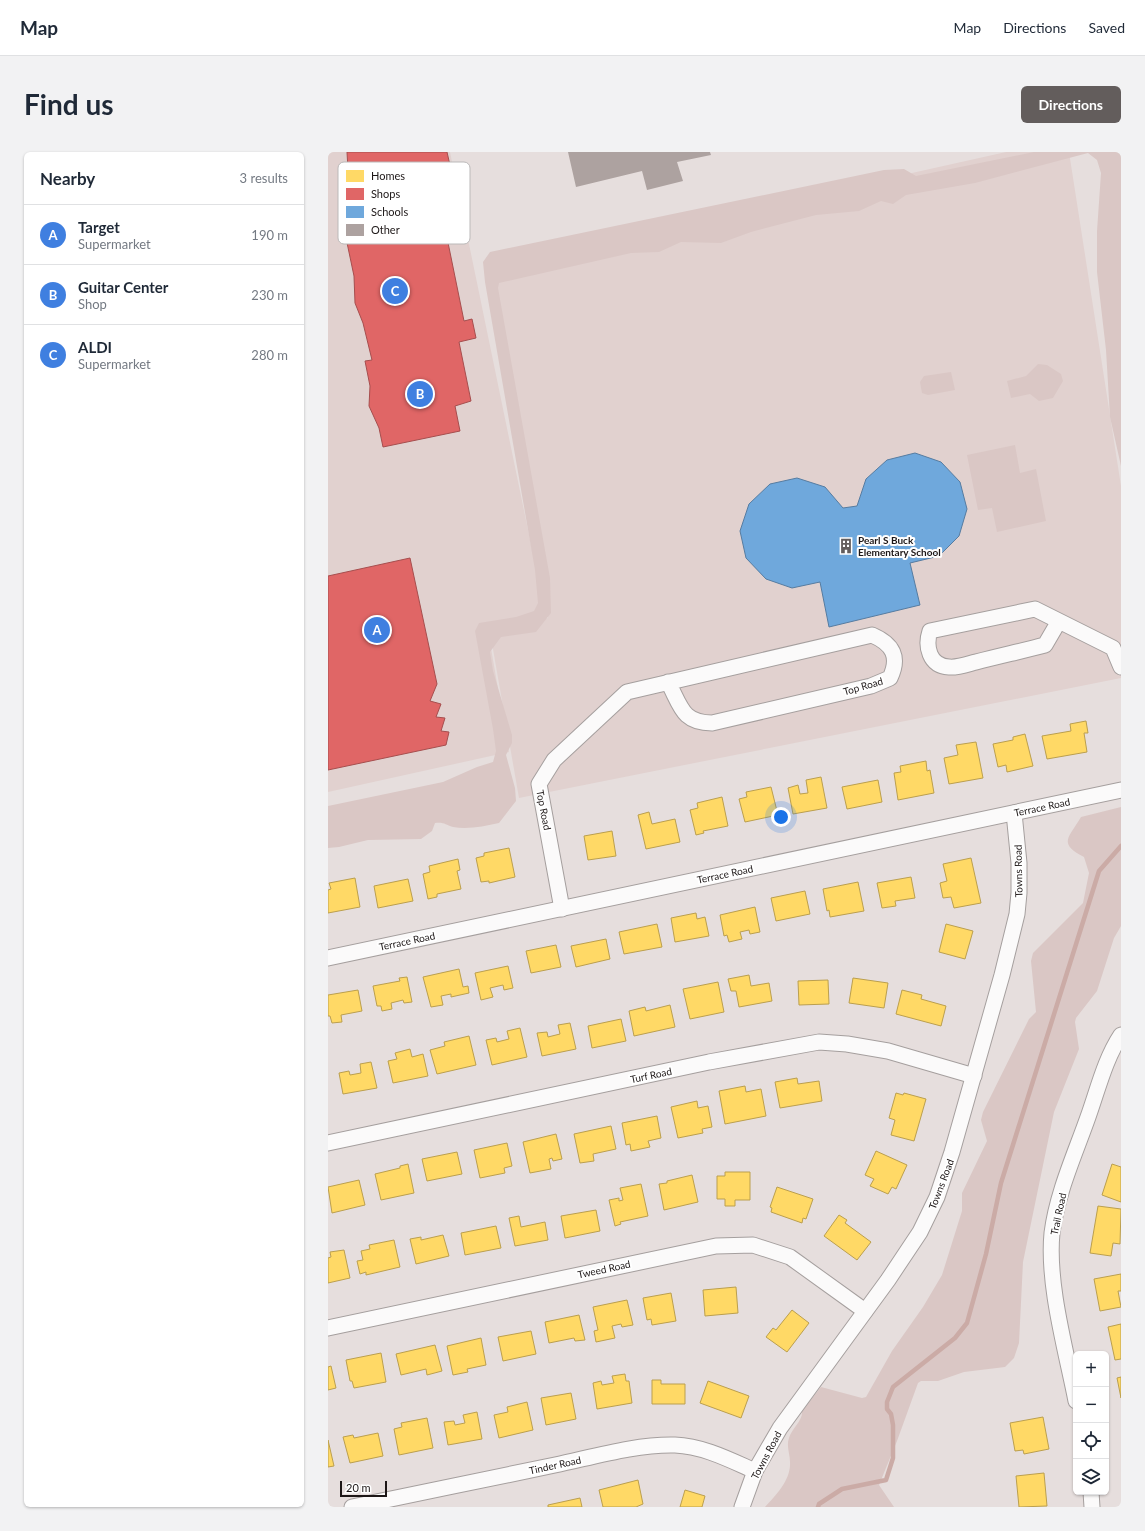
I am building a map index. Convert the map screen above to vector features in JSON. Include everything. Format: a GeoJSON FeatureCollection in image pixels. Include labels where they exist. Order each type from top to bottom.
{"type":"FeatureCollection","features":[{"type":"Feature","properties":{"kind":"street"},"geometry":{"type":"LineString","coordinates":[[1059,621],[1045,646],[950,668],[939,665],[931,658],[928,650],[927,640],[930,631],[1035,609],[1059,621],[1113,648],[1121,667]]}},
{"type":"Feature","properties":{"kind":"street","name":"Top Road"},"geometry":{"type":"LineString","coordinates":[[562,909],[539,784],[554,760],[627,692],[668,682],[872,635],[882,640],[891,648],[895,667],[890,678],[871,686],[712,723],[701,723],[687,718],[668,682]]}},
{"type":"Feature","properties":{"kind":"street","name":"Terrace Road"},"geometry":{"type":"LineString","coordinates":[[328,958],[1121,790]]}},
{"type":"Feature","properties":{"kind":"street","name":"Towns Road"},"geometry":{"type":"LineString","coordinates":[[742,1507],[755,1471],[780,1428],[920,1232],[937,1197],[974,1076],[1017,914],[1019,863],[1014,813]]}},
{"type":"Feature","properties":{"kind":"street","name":"Trail Road"},"geometry":{"type":"LineString","coordinates":[[1073,1387],[1053,1283],[1052,1233],[1056,1211],[1072,1161],[1103,1073],[1121,1035]]}},
{"type":"Feature","properties":{"kind":"street","name":"Turf Road"},"geometry":{"type":"LineString","coordinates":[[328,1143],[709,1062],[819,1042],[847,1044],[888,1051],[974,1076]]}},
{"type":"Feature","properties":{"kind":"street","name":"Tweed Road"},"geometry":{"type":"LineString","coordinates":[[328,1328],[709,1248],[746,1245],[753,1245],[790,1257],[865,1311]]}},
{"type":"Feature","properties":{"kind":"street","name":"Tinder Road"},"geometry":{"type":"LineString","coordinates":[[352,1507],[606,1454],[652,1446],[675,1445],[718,1454],[755,1471]]}},
{"type":"Feature","properties":{"kind":"street"},"geometry":{"type":"LineString","coordinates":[[1091,1495],[1092,1507]]}},
{"type":"Feature","properties":{"kind":"shaded area"},"geometry":{"type":"Polygon","coordinates":[[[328,152],[450,152],[452,162],[338,162],[338,244],[469,244],[546,617],[488,631],[509,752],[328,792],[328,152]]]}},
{"type":"Feature","properties":{"kind":"shaded area"},"geometry":{"type":"Polygon","coordinates":[[[1006,152],[1069,152],[1121,486],[1121,678],[519,798],[490,632],[548,618],[491,267],[1006,152]]]}},
{"type":"Feature","properties":{"kind":"shaded area"},"geometry":{"type":"Polygon","coordinates":[[[1034,152],[1121,152],[1121,466],[1110,417],[1106,350],[1097,272],[1097,231],[1101,173],[1097,160],[1088,153],[975,183],[906,195],[893,204],[881,201],[859,211],[816,215],[751,232],[721,243],[681,242],[659,252],[631,253],[499,283],[498,288],[550,578],[551,613],[536,632],[501,637],[490,652],[493,671],[512,735],[512,743],[506,755],[515,788],[516,801],[499,823],[464,828],[435,823],[432,831],[421,839],[368,840],[328,848],[328,806],[443,782],[477,767],[493,762],[496,751],[493,729],[475,631],[479,623],[516,617],[534,611],[538,603],[535,570],[485,282],[483,262],[490,252],[884,170],[904,169],[916,176],[1034,152]]]}},
{"type":"Feature","properties":{"kind":"shaded area"},"geometry":{"type":"Polygon","coordinates":[[[1038,364],[1047,365],[1061,374],[1063,381],[1053,398],[1039,401],[1030,394],[1011,398],[1007,381],[1026,376],[1038,364]]]}},
{"type":"Feature","properties":{"kind":"shaded area"},"geometry":{"type":"Polygon","coordinates":[[[951,372],[955,390],[928,395],[922,393],[920,382],[924,376],[951,372]]]}},
{"type":"Feature","properties":{"kind":"shaded area"},"geometry":{"type":"Polygon","coordinates":[[[1015,445],[1020,473],[1036,469],[1046,521],[997,532],[992,508],[978,510],[967,455],[1015,445]]]}},
{"type":"Feature","properties":{"kind":"shaded area"},"geometry":{"type":"Polygon","coordinates":[[[1121,807],[1121,926],[1114,938],[1097,991],[1076,1018],[1075,1022],[1079,1049],[1054,1112],[1023,1262],[1019,1343],[1014,1358],[1005,1367],[964,1372],[938,1381],[921,1381],[918,1383],[879,1485],[894,1507],[765,1507],[782,1487],[788,1475],[790,1462],[788,1441],[790,1434],[801,1418],[802,1411],[821,1387],[862,1398],[866,1397],[892,1351],[923,1307],[942,1275],[962,1211],[962,1193],[987,1141],[981,1120],[983,1112],[1029,1019],[1036,1012],[1031,961],[1033,953],[1083,903],[1089,873],[1084,857],[1071,848],[1068,844],[1069,836],[1081,817],[1121,807]]]}},
{"type":"Feature","properties":{"kind":"building: Homes"},"geometry":{"type":"Polygon","coordinates":[[[1086,721],[1088,733],[1084,733],[1087,752],[1047,759],[1042,736],[1071,731],[1070,724],[1086,721]]]}},
{"type":"Feature","properties":{"kind":"building: Homes"},"geometry":{"type":"Polygon","coordinates":[[[1025,734],[1033,766],[1007,772],[1006,765],[998,767],[993,744],[1013,740],[1013,737],[1025,734]]]}},
{"type":"Feature","properties":{"kind":"building: Homes"},"geometry":{"type":"Polygon","coordinates":[[[976,742],[983,778],[949,784],[944,758],[958,755],[956,745],[976,742]]]}},
{"type":"Feature","properties":{"kind":"building: Homes"},"geometry":{"type":"Polygon","coordinates":[[[926,761],[927,771],[930,770],[934,793],[898,800],[894,773],[901,772],[900,766],[926,761]]]}},
{"type":"Feature","properties":{"kind":"building: Homes"},"geometry":{"type":"Polygon","coordinates":[[[821,777],[827,808],[793,814],[788,788],[798,785],[800,794],[808,793],[806,780],[821,777]]]}},
{"type":"Feature","properties":{"kind":"building: Homes"},"geometry":{"type":"Polygon","coordinates":[[[878,780],[882,802],[847,809],[842,787],[878,780]]]}},
{"type":"Feature","properties":{"kind":"building: Homes"},"geometry":{"type":"Polygon","coordinates":[[[771,787],[778,815],[745,822],[739,799],[747,797],[746,792],[771,787]]]}},
{"type":"Feature","properties":{"kind":"building: Homes"},"geometry":{"type":"Polygon","coordinates":[[[722,797],[728,826],[703,831],[704,833],[696,835],[690,810],[698,808],[697,803],[722,797]]]}},
{"type":"Feature","properties":{"kind":"building: Homes"},"geometry":{"type":"Polygon","coordinates":[[[649,812],[652,824],[675,819],[680,842],[646,849],[638,815],[649,812]]]}},
{"type":"Feature","properties":{"kind":"building: Homes"},"geometry":{"type":"Polygon","coordinates":[[[612,831],[616,856],[588,860],[584,836],[612,831]]]}},
{"type":"Feature","properties":{"kind":"building: Homes"},"geometry":{"type":"Polygon","coordinates":[[[509,848],[515,877],[489,883],[489,881],[481,882],[476,858],[484,856],[484,853],[509,848]]]}},
{"type":"Feature","properties":{"kind":"building: Homes"},"geometry":{"type":"Polygon","coordinates":[[[971,858],[981,903],[954,908],[951,897],[943,898],[940,883],[947,881],[943,864],[971,858]]]}},
{"type":"Feature","properties":{"kind":"building: Homes"},"geometry":{"type":"Polygon","coordinates":[[[458,859],[460,870],[457,871],[461,889],[437,894],[437,897],[428,899],[423,874],[430,872],[429,866],[458,859]]]}},
{"type":"Feature","properties":{"kind":"building: Homes"},"geometry":{"type":"Polygon","coordinates":[[[911,877],[915,898],[895,901],[896,906],[882,908],[877,883],[911,877]]]}},
{"type":"Feature","properties":{"kind":"building: Homes"},"geometry":{"type":"Polygon","coordinates":[[[355,878],[360,907],[328,913],[328,890],[331,889],[329,883],[355,878]]]}},
{"type":"Feature","properties":{"kind":"building: Homes"},"geometry":{"type":"Polygon","coordinates":[[[408,879],[413,901],[378,908],[374,886],[408,879]]]}},
{"type":"Feature","properties":{"kind":"building: Homes"},"geometry":{"type":"Polygon","coordinates":[[[858,882],[864,911],[830,917],[829,910],[827,911],[823,889],[858,882]]]}},
{"type":"Feature","properties":{"kind":"building: Homes"},"geometry":{"type":"Polygon","coordinates":[[[805,891],[810,914],[776,921],[771,898],[805,891]]]}},
{"type":"Feature","properties":{"kind":"building: Homes"},"geometry":{"type":"Polygon","coordinates":[[[755,907],[760,932],[750,934],[749,930],[740,932],[742,939],[729,942],[727,935],[724,936],[720,915],[755,907]]]}},
{"type":"Feature","properties":{"kind":"building: Homes"},"geometry":{"type":"Polygon","coordinates":[[[696,913],[697,919],[705,917],[709,936],[675,942],[671,918],[696,913]]]}},
{"type":"Feature","properties":{"kind":"building: Homes"},"geometry":{"type":"Polygon","coordinates":[[[657,924],[662,947],[624,954],[619,932],[657,924]]]}},
{"type":"Feature","properties":{"kind":"building: Homes"},"geometry":{"type":"Polygon","coordinates":[[[946,924],[973,931],[965,959],[939,952],[946,924]]]}},
{"type":"Feature","properties":{"kind":"building: Homes"},"geometry":{"type":"Polygon","coordinates":[[[606,939],[610,959],[576,967],[571,946],[606,939]]]}},
{"type":"Feature","properties":{"kind":"building: Homes"},"geometry":{"type":"Polygon","coordinates":[[[556,945],[561,967],[531,973],[526,951],[556,945]]]}},
{"type":"Feature","properties":{"kind":"building: Homes"},"geometry":{"type":"Polygon","coordinates":[[[508,966],[513,988],[504,990],[503,985],[490,988],[493,997],[481,1000],[475,973],[508,966]]]}},
{"type":"Feature","properties":{"kind":"building: Homes"},"geometry":{"type":"Polygon","coordinates":[[[459,969],[463,987],[468,986],[469,993],[451,997],[451,994],[441,996],[443,1005],[431,1007],[423,977],[459,969]]]}},
{"type":"Feature","properties":{"kind":"building: Homes"},"geometry":{"type":"Polygon","coordinates":[[[749,975],[751,986],[769,983],[772,1001],[739,1007],[736,991],[731,991],[728,979],[749,975]]]}},
{"type":"Feature","properties":{"kind":"building: Homes"},"geometry":{"type":"Polygon","coordinates":[[[407,977],[412,1002],[404,1003],[403,1000],[391,1003],[392,1009],[382,1011],[381,1006],[377,1006],[373,986],[400,981],[399,978],[407,977]]]}},
{"type":"Feature","properties":{"kind":"building: Homes"},"geometry":{"type":"Polygon","coordinates":[[[853,978],[888,983],[884,1008],[849,1003],[853,978]]]}},
{"type":"Feature","properties":{"kind":"building: Homes"},"geometry":{"type":"Polygon","coordinates":[[[828,980],[829,1004],[799,1005],[798,981],[828,980]]]}},
{"type":"Feature","properties":{"kind":"building: Homes"},"geometry":{"type":"Polygon","coordinates":[[[718,982],[724,1012],[690,1019],[683,989],[718,982]]]}},
{"type":"Feature","properties":{"kind":"building: Homes"},"geometry":{"type":"Polygon","coordinates":[[[358,990],[362,1011],[341,1015],[342,1022],[332,1023],[330,1016],[328,1016],[328,995],[358,990]]]}},
{"type":"Feature","properties":{"kind":"building: Homes"},"geometry":{"type":"Polygon","coordinates":[[[902,990],[922,995],[921,999],[946,1006],[941,1026],[896,1014],[902,990]]]}},
{"type":"Feature","properties":{"kind":"building: Homes"},"geometry":{"type":"Polygon","coordinates":[[[670,1005],[675,1027],[634,1036],[629,1011],[645,1007],[646,1011],[670,1005]]]}},
{"type":"Feature","properties":{"kind":"building: Homes"},"geometry":{"type":"Polygon","coordinates":[[[621,1019],[626,1041],[592,1048],[588,1026],[621,1019]]]}},
{"type":"Feature","properties":{"kind":"building: Homes"},"geometry":{"type":"Polygon","coordinates":[[[570,1023],[576,1049],[542,1056],[537,1033],[547,1032],[548,1037],[560,1034],[558,1025],[570,1023]]]}},
{"type":"Feature","properties":{"kind":"building: Homes"},"geometry":{"type":"Polygon","coordinates":[[[520,1028],[527,1057],[492,1065],[486,1040],[496,1038],[497,1042],[509,1039],[507,1031],[520,1028]]]}},
{"type":"Feature","properties":{"kind":"building: Homes"},"geometry":{"type":"Polygon","coordinates":[[[469,1036],[476,1065],[437,1074],[430,1050],[445,1046],[444,1042],[469,1036]]]}},
{"type":"Feature","properties":{"kind":"building: Homes"},"geometry":{"type":"Polygon","coordinates":[[[410,1049],[412,1057],[423,1054],[428,1076],[393,1083],[388,1061],[397,1059],[395,1053],[410,1049]]]}},
{"type":"Feature","properties":{"kind":"building: Homes"},"geometry":{"type":"Polygon","coordinates":[[[371,1062],[377,1088],[343,1094],[339,1073],[349,1071],[350,1075],[361,1073],[360,1064],[371,1062]]]}},
{"type":"Feature","properties":{"kind":"building: Homes"},"geometry":{"type":"Polygon","coordinates":[[[797,1078],[798,1084],[819,1081],[822,1101],[780,1108],[775,1082],[797,1078]]]}},
{"type":"Feature","properties":{"kind":"building: Homes"},"geometry":{"type":"Polygon","coordinates":[[[745,1086],[746,1092],[761,1089],[766,1116],[725,1124],[719,1091],[745,1086]]]}},
{"type":"Feature","properties":{"kind":"building: Homes"},"geometry":{"type":"Polygon","coordinates":[[[896,1093],[903,1095],[904,1093],[926,1099],[914,1141],[891,1135],[895,1120],[889,1118],[896,1093]]]}},
{"type":"Feature","properties":{"kind":"building: Homes"},"geometry":{"type":"Polygon","coordinates":[[[697,1101],[698,1108],[708,1106],[712,1127],[702,1129],[703,1133],[678,1138],[671,1107],[697,1101]]]}},
{"type":"Feature","properties":{"kind":"building: Homes"},"geometry":{"type":"Polygon","coordinates":[[[657,1116],[661,1138],[648,1141],[650,1147],[631,1151],[630,1144],[626,1145],[622,1123],[657,1116]]]}},
{"type":"Feature","properties":{"kind":"building: Homes"},"geometry":{"type":"Polygon","coordinates":[[[611,1126],[616,1149],[593,1154],[594,1161],[580,1163],[574,1134],[611,1126]]]}},
{"type":"Feature","properties":{"kind":"building: Homes"},"geometry":{"type":"Polygon","coordinates":[[[556,1134],[562,1159],[553,1161],[552,1158],[549,1159],[551,1169],[530,1173],[523,1142],[556,1134]]]}},
{"type":"Feature","properties":{"kind":"building: Homes"},"geometry":{"type":"Polygon","coordinates":[[[507,1143],[512,1166],[504,1168],[505,1173],[480,1178],[474,1150],[507,1143]]]}},
{"type":"Feature","properties":{"kind":"building: Homes"},"geometry":{"type":"Polygon","coordinates":[[[876,1151],[907,1165],[896,1189],[892,1187],[888,1194],[870,1186],[874,1179],[865,1175],[876,1151]]]}},
{"type":"Feature","properties":{"kind":"building: Homes"},"geometry":{"type":"Polygon","coordinates":[[[457,1152],[462,1174],[427,1181],[422,1159],[457,1152]]]}},
{"type":"Feature","properties":{"kind":"building: Homes"},"geometry":{"type":"Polygon","coordinates":[[[408,1164],[414,1193],[381,1200],[375,1174],[400,1168],[400,1166],[408,1164]]]}},
{"type":"Feature","properties":{"kind":"building: Homes"},"geometry":{"type":"Polygon","coordinates":[[[1112,1164],[1121,1167],[1121,1202],[1102,1195],[1112,1164]]]}},
{"type":"Feature","properties":{"kind":"building: Homes"},"geometry":{"type":"Polygon","coordinates":[[[725,1172],[750,1172],[750,1200],[735,1200],[735,1206],[725,1206],[725,1199],[717,1199],[717,1176],[725,1176],[725,1172]]]}},
{"type":"Feature","properties":{"kind":"building: Homes"},"geometry":{"type":"Polygon","coordinates":[[[692,1175],[698,1202],[664,1210],[659,1184],[692,1175]]]}},
{"type":"Feature","properties":{"kind":"building: Homes"},"geometry":{"type":"Polygon","coordinates":[[[359,1180],[365,1205],[332,1213],[328,1187],[359,1180]]]}},
{"type":"Feature","properties":{"kind":"building: Homes"},"geometry":{"type":"Polygon","coordinates":[[[641,1184],[648,1216],[620,1222],[621,1224],[615,1226],[609,1200],[619,1198],[619,1201],[623,1200],[620,1188],[641,1184]]]}},
{"type":"Feature","properties":{"kind":"building: Homes"},"geometry":{"type":"Polygon","coordinates":[[[777,1187],[813,1199],[806,1219],[803,1218],[802,1223],[771,1212],[772,1208],[770,1207],[777,1187]]]}},
{"type":"Feature","properties":{"kind":"building: Homes"},"geometry":{"type":"Polygon","coordinates":[[[1098,1206],[1121,1209],[1120,1244],[1113,1243],[1111,1256],[1090,1253],[1098,1206]]]}},
{"type":"Feature","properties":{"kind":"building: Homes"},"geometry":{"type":"Polygon","coordinates":[[[596,1210],[600,1231],[565,1238],[561,1216],[596,1210]]]}},
{"type":"Feature","properties":{"kind":"building: Homes"},"geometry":{"type":"Polygon","coordinates":[[[839,1215],[847,1220],[845,1223],[871,1242],[857,1260],[824,1236],[839,1215]]]}},
{"type":"Feature","properties":{"kind":"building: Homes"},"geometry":{"type":"Polygon","coordinates":[[[519,1216],[521,1227],[545,1222],[548,1240],[515,1246],[509,1218],[519,1216]]]}},
{"type":"Feature","properties":{"kind":"building: Homes"},"geometry":{"type":"Polygon","coordinates":[[[496,1226],[501,1248],[465,1255],[461,1233],[496,1226]]]}},
{"type":"Feature","properties":{"kind":"building: Homes"},"geometry":{"type":"Polygon","coordinates":[[[443,1235],[449,1256],[416,1264],[410,1239],[421,1237],[421,1240],[443,1235]]]}},
{"type":"Feature","properties":{"kind":"building: Homes"},"geometry":{"type":"Polygon","coordinates":[[[394,1240],[400,1267],[366,1275],[366,1272],[360,1274],[357,1261],[363,1260],[361,1251],[370,1249],[369,1245],[394,1240]]]}},
{"type":"Feature","properties":{"kind":"building: Homes"},"geometry":{"type":"Polygon","coordinates":[[[344,1250],[350,1278],[328,1283],[328,1258],[331,1257],[330,1252],[344,1250]]]}},
{"type":"Feature","properties":{"kind":"building: Homes"},"geometry":{"type":"Polygon","coordinates":[[[1121,1274],[1121,1291],[1118,1291],[1121,1307],[1100,1311],[1094,1279],[1121,1274]]]}},
{"type":"Feature","properties":{"kind":"building: Homes"},"geometry":{"type":"Polygon","coordinates":[[[736,1287],[738,1313],[705,1316],[703,1290],[736,1287]]]}},
{"type":"Feature","properties":{"kind":"building: Homes"},"geometry":{"type":"Polygon","coordinates":[[[671,1293],[676,1321],[652,1325],[651,1319],[647,1320],[643,1298],[671,1293]]]}},
{"type":"Feature","properties":{"kind":"building: Homes"},"geometry":{"type":"Polygon","coordinates":[[[627,1300],[633,1325],[622,1327],[621,1324],[612,1326],[615,1338],[596,1342],[594,1331],[598,1330],[593,1307],[627,1300]]]}},
{"type":"Feature","properties":{"kind":"building: Homes"},"geometry":{"type":"Polygon","coordinates":[[[792,1310],[809,1323],[787,1352],[766,1337],[773,1328],[776,1330],[792,1310]]]}},
{"type":"Feature","properties":{"kind":"building: Homes"},"geometry":{"type":"Polygon","coordinates":[[[579,1315],[585,1340],[575,1341],[574,1338],[549,1343],[545,1322],[579,1315]]]}},
{"type":"Feature","properties":{"kind":"building: Homes"},"geometry":{"type":"Polygon","coordinates":[[[1121,1324],[1121,1359],[1115,1360],[1108,1327],[1121,1324]]]}},
{"type":"Feature","properties":{"kind":"building: Homes"},"geometry":{"type":"Polygon","coordinates":[[[531,1331],[536,1354],[503,1361],[498,1337],[531,1331]]]}},
{"type":"Feature","properties":{"kind":"building: Homes"},"geometry":{"type":"Polygon","coordinates":[[[481,1338],[486,1365],[467,1369],[468,1372],[453,1375],[447,1346],[481,1338]]]}},
{"type":"Feature","properties":{"kind":"building: Homes"},"geometry":{"type":"Polygon","coordinates":[[[435,1345],[442,1371],[427,1375],[426,1369],[401,1375],[396,1354],[435,1345]]]}},
{"type":"Feature","properties":{"kind":"building: Homes"},"geometry":{"type":"Polygon","coordinates":[[[381,1353],[386,1382],[354,1388],[352,1381],[350,1381],[346,1360],[381,1353]]]}},
{"type":"Feature","properties":{"kind":"building: Homes"},"geometry":{"type":"Polygon","coordinates":[[[331,1366],[336,1388],[328,1390],[328,1367],[331,1366]]]}},
{"type":"Feature","properties":{"kind":"building: Homes"},"geometry":{"type":"Polygon","coordinates":[[[625,1374],[626,1381],[629,1381],[632,1403],[597,1409],[593,1383],[601,1381],[602,1385],[614,1383],[612,1376],[625,1374]]]}},
{"type":"Feature","properties":{"kind":"building: Homes"},"geometry":{"type":"Polygon","coordinates":[[[1121,1377],[1121,1398],[1117,1378],[1121,1377]]]}},
{"type":"Feature","properties":{"kind":"building: Homes"},"geometry":{"type":"Polygon","coordinates":[[[652,1380],[661,1380],[661,1384],[685,1384],[685,1404],[652,1404],[652,1380]]]}},
{"type":"Feature","properties":{"kind":"building: Homes"},"geometry":{"type":"Polygon","coordinates":[[[708,1381],[749,1396],[741,1418],[700,1403],[708,1381]]]}},
{"type":"Feature","properties":{"kind":"building: Homes"},"geometry":{"type":"Polygon","coordinates":[[[571,1393],[576,1419],[546,1425],[541,1398],[571,1393]]]}},
{"type":"Feature","properties":{"kind":"building: Homes"},"geometry":{"type":"Polygon","coordinates":[[[527,1402],[533,1430],[499,1438],[494,1415],[508,1412],[507,1407],[527,1402]]]}},
{"type":"Feature","properties":{"kind":"building: Homes"},"geometry":{"type":"Polygon","coordinates":[[[477,1412],[482,1439],[448,1445],[444,1422],[454,1421],[455,1425],[465,1423],[463,1415],[477,1412]]]}},
{"type":"Feature","properties":{"kind":"building: Homes"},"geometry":{"type":"Polygon","coordinates":[[[1043,1417],[1049,1449],[1024,1454],[1023,1450],[1015,1451],[1010,1423],[1043,1417]]]}},
{"type":"Feature","properties":{"kind":"building: Homes"},"geometry":{"type":"Polygon","coordinates":[[[427,1418],[433,1448],[399,1455],[394,1429],[402,1427],[401,1423],[427,1418]]]}},
{"type":"Feature","properties":{"kind":"building: Homes"},"geometry":{"type":"Polygon","coordinates":[[[378,1433],[383,1456],[350,1463],[343,1437],[353,1435],[354,1438],[378,1433]]]}},
{"type":"Feature","properties":{"kind":"building: Homes"},"geometry":{"type":"Polygon","coordinates":[[[328,1440],[334,1466],[328,1467],[328,1440]]]}},
{"type":"Feature","properties":{"kind":"building: Homes"},"geometry":{"type":"Polygon","coordinates":[[[1044,1473],[1047,1506],[1019,1507],[1016,1476],[1044,1473]]]}},
{"type":"Feature","properties":{"kind":"building: Homes"},"geometry":{"type":"Polygon","coordinates":[[[638,1480],[643,1504],[636,1507],[603,1507],[599,1490],[638,1480]]]}},
{"type":"Feature","properties":{"kind":"building: Homes"},"geometry":{"type":"Polygon","coordinates":[[[685,1490],[705,1496],[702,1507],[680,1507],[685,1490]]]}},
{"type":"Feature","properties":{"kind":"building: Homes"},"geometry":{"type":"Polygon","coordinates":[[[580,1498],[582,1507],[548,1507],[548,1505],[580,1498]]]}},
{"type":"Feature","properties":{"kind":"building: Shops"},"geometry":{"type":"Polygon","coordinates":[[[347,152],[447,152],[449,162],[348,162],[347,152]]]}},
{"type":"Feature","properties":{"kind":"building: Shops"},"geometry":{"type":"Polygon","coordinates":[[[347,244],[448,244],[464,321],[472,319],[476,338],[459,342],[471,401],[455,406],[460,431],[383,447],[379,428],[369,406],[370,386],[365,361],[372,360],[363,323],[355,303],[354,276],[347,244]]]}},
{"type":"Feature","properties":{"kind":"building: Shops"},"geometry":{"type":"Polygon","coordinates":[[[410,558],[437,684],[430,701],[441,704],[436,717],[445,718],[441,731],[449,732],[446,745],[328,770],[328,576],[410,558]]]}},
{"type":"Feature","properties":{"kind":"building: Schools","name":"Pearl S Buck Elementary School"},"geometry":{"type":"Polygon","coordinates":[[[915,453],[941,462],[960,482],[967,509],[959,536],[939,556],[910,563],[920,605],[829,627],[820,582],[792,588],[766,579],[746,558],[740,531],[749,504],[770,484],[797,478],[825,487],[843,508],[857,506],[866,479],[887,460],[915,453]]]}},
{"type":"Feature","properties":{"kind":"building: Other"},"geometry":{"type":"Polygon","coordinates":[[[568,152],[710,152],[711,155],[677,162],[683,181],[647,190],[642,171],[576,187],[568,152]]]}},
{"type":"Feature","properties":{"kind":"waterway"},"geometry":{"type":"LineString","coordinates":[[818,1507],[819,1504],[842,1489],[886,1480],[893,1458],[893,1425],[891,1414],[887,1409],[887,1402],[893,1387],[955,1338],[967,1323],[986,1254],[1001,1183],[1099,871],[1121,846]]}},
{"type":"Feature","properties":{"kind":"place","name":"ALDI"},"geometry":{"type":"Point","coordinates":[395,291]}},
{"type":"Feature","properties":{"kind":"place","name":"Guitar Center"},"geometry":{"type":"Point","coordinates":[420,394]}},
{"type":"Feature","properties":{"kind":"place","name":"Pearl S Buck Elementary School"},"geometry":{"type":"Point","coordinates":[846,546]}},
{"type":"Feature","properties":{"kind":"place","name":"Target"},"geometry":{"type":"Point","coordinates":[377,630]}}]}
